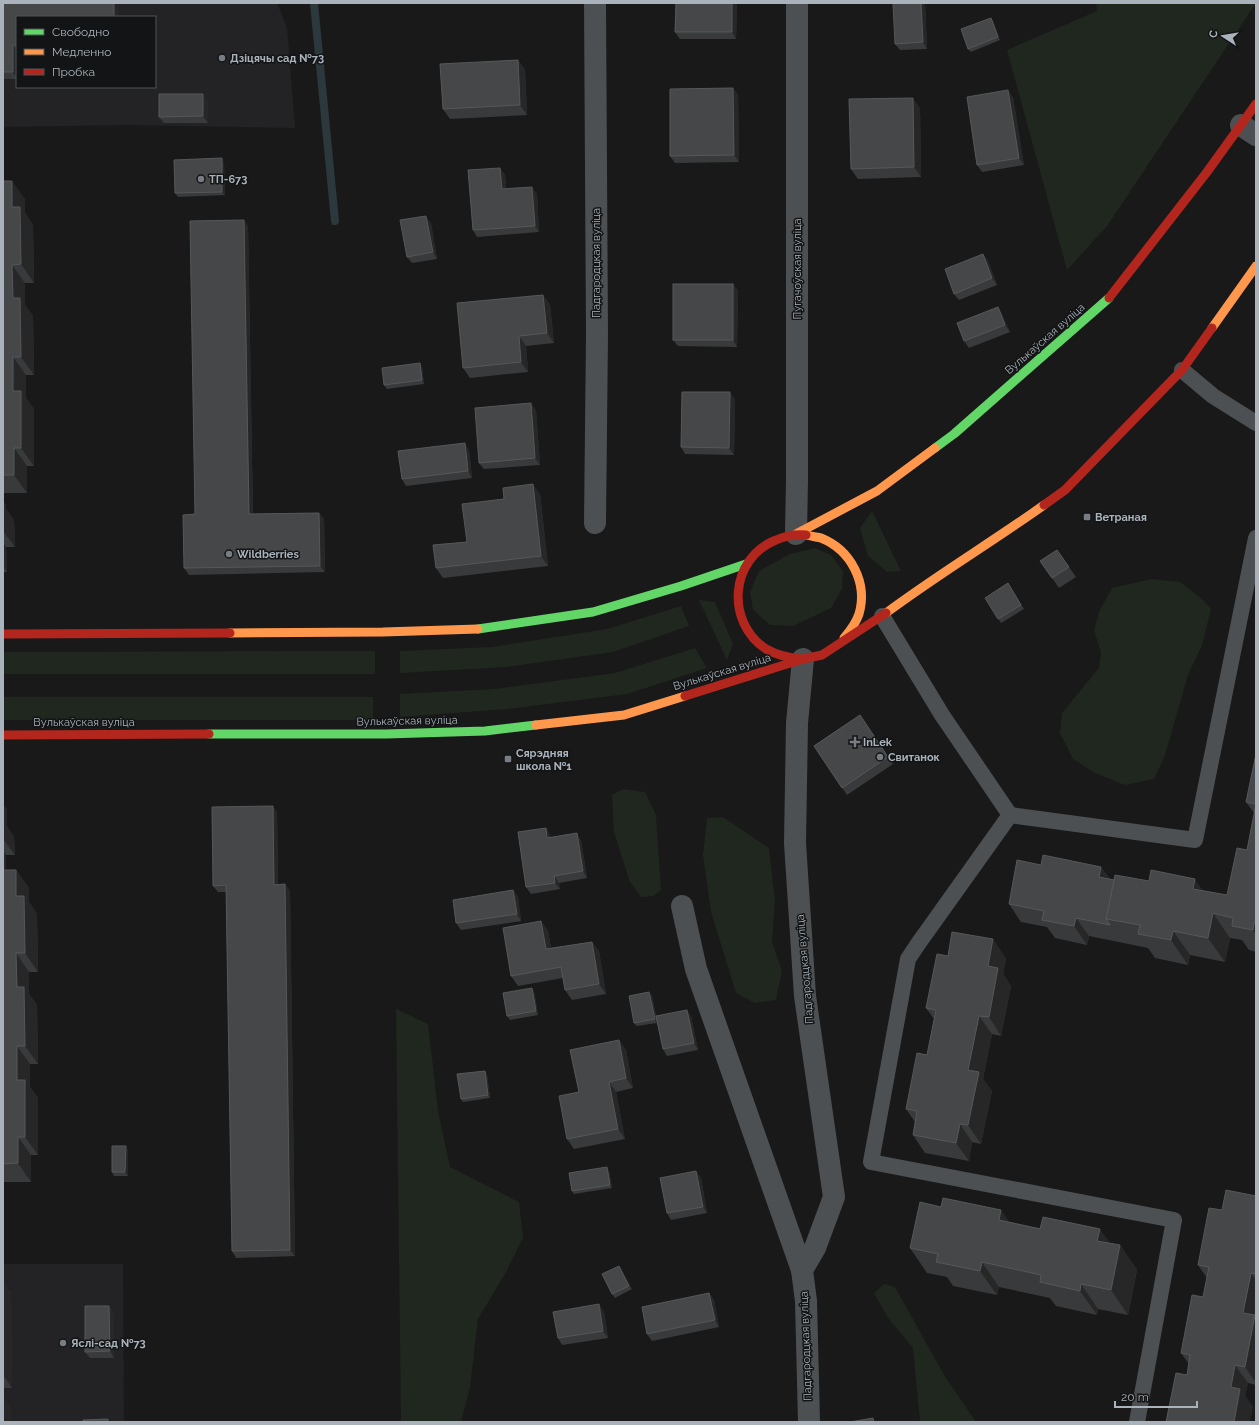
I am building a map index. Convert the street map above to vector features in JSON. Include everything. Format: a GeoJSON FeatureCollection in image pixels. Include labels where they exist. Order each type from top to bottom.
{"type":"FeatureCollection","features":[{"type":"Feature","properties":{"kind":"street","name":"Падгародцкая вуліца"},"geometry":{"type":"LineString","coordinates":[[595,3],[597,334],[595,523]]}},
{"type":"Feature","properties":{"kind":"street","name":"Пугачоўская вуліца"},"geometry":{"type":"LineString","coordinates":[[796,534],[797,3]]}},
{"type":"Feature","properties":{"kind":"street","name":"Вулькаўская вуліца"},"geometry":{"type":"LineString","coordinates":[[796,534],[877,491],[948,439],[1106,302],[1207,172],[1248,130],[1256,104]]}},
{"type":"Feature","properties":{"kind":"street","name":"Вулькаўская вуліца"},"geometry":{"type":"LineString","coordinates":[[3,735],[386,734],[485,731],[624,715],[803,659],[822,655],[882,616],[921,587],[1009,530],[1065,490],[1182,370],[1256,266]]}},
{"type":"Feature","properties":{"kind":"street","name":"Вулькаўская вуліца"},"geometry":{"type":"LineString","coordinates":[[803,659],[778,655],[761,646],[749,633],[740,617],[737,599],[739,581],[746,564],[759,549],[776,538],[796,534],[807,534],[819,537],[835,546],[848,558],[857,574],[861,591],[860,609],[853,628],[840,644]]}},
{"type":"Feature","properties":{"kind":"street"},"geometry":{"type":"LineString","coordinates":[[3,634],[383,632],[479,629],[593,612],[681,586],[746,564]]}},
{"type":"Feature","properties":{"kind":"street","name":"Падгародцкая вуліца"},"geometry":{"type":"LineString","coordinates":[[802,1270],[815,1248],[834,1197],[805,996],[795,843],[797,723],[803,659]]}},
{"type":"Feature","properties":{"kind":"street","name":"Падгародцкая вуліца"},"geometry":{"type":"LineString","coordinates":[[682,906],[696,969],[802,1270],[806,1301],[809,1422]]}},
{"type":"Feature","properties":{"kind":"lane"},"geometry":{"type":"LineString","coordinates":[[1182,370],[1213,396],[1256,424]]}},
{"type":"Feature","properties":{"kind":"lane"},"geometry":{"type":"LineString","coordinates":[[882,616],[942,716],[1010,815],[1195,840],[1256,538]]}},
{"type":"Feature","properties":{"kind":"lane"},"geometry":{"type":"LineString","coordinates":[[1010,815],[908,959],[871,1162],[1174,1220],[1137,1422]]}},
{"type":"Feature","properties":{"kind":"shaded area","name":"Дзіцячы сад №73"},"geometry":{"type":"Polygon","coordinates":[[[3,3],[277,3],[287,28],[295,128],[130,125],[3,127],[3,3]]]}},
{"type":"Feature","properties":{"kind":"shaded area"},"geometry":{"type":"Polygon","coordinates":[[[1096,3],[1256,3],[1107,226],[1067,270],[1007,50],[1097,11],[1096,3]]]}},
{"type":"Feature","properties":{"kind":"shaded area"},"geometry":{"type":"Polygon","coordinates":[[[872,511],[901,571],[887,572],[868,556],[860,528],[872,511]]]}},
{"type":"Feature","properties":{"kind":"shaded area"},"geometry":{"type":"Polygon","coordinates":[[[815,548],[831,555],[843,571],[842,589],[831,608],[793,626],[770,625],[753,610],[750,592],[759,571],[790,554],[815,548]]]}},
{"type":"Feature","properties":{"kind":"shaded area"},"geometry":{"type":"Polygon","coordinates":[[[1151,579],[1180,582],[1201,598],[1211,609],[1202,645],[1188,675],[1165,755],[1154,779],[1125,785],[1095,773],[1073,759],[1060,733],[1062,713],[1099,668],[1101,653],[1094,630],[1099,612],[1112,588],[1151,579]]]}},
{"type":"Feature","properties":{"kind":"shaded area"},"geometry":{"type":"Polygon","coordinates":[[[699,600],[715,602],[733,644],[727,660],[699,600]]]}},
{"type":"Feature","properties":{"kind":"shaded area"},"geometry":{"type":"Polygon","coordinates":[[[681,606],[689,626],[613,652],[507,667],[400,673],[400,651],[492,647],[607,629],[681,606]]]}},
{"type":"Feature","properties":{"kind":"shaded area"},"geometry":{"type":"Polygon","coordinates":[[[695,648],[707,668],[627,694],[508,709],[400,717],[400,694],[494,689],[615,673],[695,648]]]}},
{"type":"Feature","properties":{"kind":"shaded area"},"geometry":{"type":"Polygon","coordinates":[[[375,651],[375,674],[3,674],[3,652],[375,651]]]}},
{"type":"Feature","properties":{"kind":"shaded area"},"geometry":{"type":"Polygon","coordinates":[[[3,697],[373,697],[373,720],[3,720],[3,697]]]}},
{"type":"Feature","properties":{"kind":"shaded area"},"geometry":{"type":"Polygon","coordinates":[[[623,789],[645,792],[656,815],[661,890],[653,896],[641,897],[630,882],[614,832],[612,795],[623,789]]]}},
{"type":"Feature","properties":{"kind":"shaded area"},"geometry":{"type":"Polygon","coordinates":[[[723,817],[769,848],[775,901],[772,942],[782,971],[776,1000],[755,1003],[736,993],[711,912],[703,855],[707,818],[723,817]]]}},
{"type":"Feature","properties":{"kind":"shaded area"},"geometry":{"type":"Polygon","coordinates":[[[396,1009],[428,1024],[438,1111],[450,1167],[519,1202],[523,1238],[505,1274],[478,1319],[470,1387],[461,1422],[401,1422],[396,1009]]]}},
{"type":"Feature","properties":{"kind":"shaded area","name":"Яслі-сад №73"},"geometry":{"type":"Polygon","coordinates":[[[3,1264],[123,1264],[124,1422],[3,1422],[3,1264]]]}},
{"type":"Feature","properties":{"kind":"shaded area"},"geometry":{"type":"Polygon","coordinates":[[[884,1284],[895,1287],[944,1375],[976,1422],[920,1422],[913,1348],[888,1318],[874,1293],[884,1284]]]}},
{"type":"Feature","properties":{"kind":"building"},"geometry":{"type":"Polygon","coordinates":[[[3,3],[114,3],[114,16],[16,16],[16,45],[13,45],[13,72],[3,72],[3,3]]]}},
{"type":"Feature","properties":{"kind":"building"},"geometry":{"type":"Polygon","coordinates":[[[676,3],[732,3],[732,32],[675,32],[676,3]]]}},
{"type":"Feature","properties":{"kind":"building"},"geometry":{"type":"Polygon","coordinates":[[[893,3],[921,3],[923,42],[895,44],[893,3]]]}},
{"type":"Feature","properties":{"kind":"building"},"geometry":{"type":"Polygon","coordinates":[[[991,18],[998,37],[968,49],[961,29],[991,18]]]}},
{"type":"Feature","properties":{"kind":"building"},"geometry":{"type":"Polygon","coordinates":[[[518,60],[520,105],[443,109],[440,64],[518,60]]]}},
{"type":"Feature","properties":{"kind":"building"},"geometry":{"type":"Polygon","coordinates":[[[733,88],[734,155],[670,156],[670,89],[733,88]]]}},
{"type":"Feature","properties":{"kind":"building"},"geometry":{"type":"Polygon","coordinates":[[[1008,90],[1019,158],[977,165],[967,97],[1008,90]]]}},
{"type":"Feature","properties":{"kind":"building"},"geometry":{"type":"Polygon","coordinates":[[[159,94],[203,94],[203,116],[159,117],[159,94]]]}},
{"type":"Feature","properties":{"kind":"building"},"geometry":{"type":"Polygon","coordinates":[[[913,98],[914,167],[851,169],[849,99],[913,98]]]}},
{"type":"Feature","properties":{"kind":"building","name":"ТП-673"},"geometry":{"type":"Polygon","coordinates":[[[222,158],[222,192],[175,193],[174,160],[222,158]]]}},
{"type":"Feature","properties":{"kind":"building"},"geometry":{"type":"Polygon","coordinates":[[[500,168],[502,189],[532,187],[535,226],[473,230],[468,170],[500,168]]]}},
{"type":"Feature","properties":{"kind":"building"},"geometry":{"type":"Polygon","coordinates":[[[3,181],[12,181],[12,207],[20,207],[21,264],[12,265],[13,298],[20,298],[21,357],[13,357],[13,391],[21,391],[21,448],[14,448],[14,475],[3,475],[3,181]]]}},
{"type":"Feature","properties":{"kind":"building"},"geometry":{"type":"Polygon","coordinates":[[[426,216],[433,252],[407,257],[400,220],[426,216]]]}},
{"type":"Feature","properties":{"kind":"building"},"geometry":{"type":"Polygon","coordinates":[[[244,220],[249,514],[319,513],[320,566],[184,568],[183,515],[195,514],[190,221],[244,220]]]}},
{"type":"Feature","properties":{"kind":"building"},"geometry":{"type":"Polygon","coordinates":[[[983,254],[992,278],[954,294],[945,269],[983,254]]]}},
{"type":"Feature","properties":{"kind":"building"},"geometry":{"type":"Polygon","coordinates":[[[673,284],[733,284],[733,340],[673,340],[673,284]]]}},
{"type":"Feature","properties":{"kind":"building"},"geometry":{"type":"Polygon","coordinates":[[[543,295],[547,333],[519,336],[521,362],[463,368],[457,303],[543,295]]]}},
{"type":"Feature","properties":{"kind":"building"},"geometry":{"type":"Polygon","coordinates":[[[998,307],[1005,325],[964,341],[957,323],[998,307]]]}},
{"type":"Feature","properties":{"kind":"building"},"geometry":{"type":"Polygon","coordinates":[[[420,363],[422,380],[384,385],[382,368],[420,363]]]}},
{"type":"Feature","properties":{"kind":"building"},"geometry":{"type":"Polygon","coordinates":[[[682,392],[730,392],[729,448],[681,447],[682,392]]]}},
{"type":"Feature","properties":{"kind":"building"},"geometry":{"type":"Polygon","coordinates":[[[531,403],[535,458],[479,463],[475,408],[531,403]]]}},
{"type":"Feature","properties":{"kind":"building"},"geometry":{"type":"Polygon","coordinates":[[[465,443],[468,471],[402,479],[398,451],[465,443]]]}},
{"type":"Feature","properties":{"kind":"building"},"geometry":{"type":"Polygon","coordinates":[[[533,484],[541,556],[436,568],[433,545],[467,542],[462,504],[504,499],[503,488],[533,484]]]}},
{"type":"Feature","properties":{"kind":"building"},"geometry":{"type":"Polygon","coordinates":[[[1057,550],[1069,567],[1052,578],[1040,561],[1057,550]]]}},
{"type":"Feature","properties":{"kind":"building"},"geometry":{"type":"Polygon","coordinates":[[[1008,583],[1021,605],[998,619],[985,598],[1008,583]]]}},
{"type":"Feature","properties":{"kind":"building"},"geometry":{"type":"Polygon","coordinates":[[[860,715],[888,757],[842,788],[814,746],[860,715]]]}},
{"type":"Feature","properties":{"kind":"building"},"geometry":{"type":"Polygon","coordinates":[[[1256,754],[1256,804],[1246,802],[1256,754]]]}},
{"type":"Feature","properties":{"kind":"building"},"geometry":{"type":"Polygon","coordinates":[[[1256,804],[1256,924],[1254,923],[1253,930],[1232,926],[1233,918],[1213,913],[1208,938],[1173,931],[1171,940],[1138,934],[1140,925],[1106,919],[1115,875],[1149,881],[1151,870],[1195,879],[1193,889],[1227,895],[1237,848],[1247,850],[1256,804]]]}},
{"type":"Feature","properties":{"kind":"building"},"geometry":{"type":"Polygon","coordinates":[[[273,806],[274,885],[285,884],[290,1250],[232,1251],[226,885],[213,886],[212,807],[273,806]]]}},
{"type":"Feature","properties":{"kind":"building"},"geometry":{"type":"Polygon","coordinates":[[[546,828],[547,838],[577,833],[583,871],[554,876],[555,883],[526,887],[518,832],[546,828]]]}},
{"type":"Feature","properties":{"kind":"building"},"geometry":{"type":"Polygon","coordinates":[[[1043,855],[1101,867],[1099,877],[1114,880],[1106,919],[1110,925],[1076,918],[1074,926],[1042,920],[1044,911],[1009,904],[1017,860],[1041,865],[1043,855]]]}},
{"type":"Feature","properties":{"kind":"building"},"geometry":{"type":"Polygon","coordinates":[[[3,870],[16,870],[16,896],[24,896],[25,953],[16,953],[17,987],[24,987],[25,1046],[17,1046],[17,1080],[25,1080],[25,1137],[18,1137],[18,1163],[3,1164],[3,870]]]}},
{"type":"Feature","properties":{"kind":"building"},"geometry":{"type":"Polygon","coordinates":[[[513,890],[517,914],[456,923],[453,900],[513,890]]]}},
{"type":"Feature","properties":{"kind":"building"},"geometry":{"type":"Polygon","coordinates":[[[541,921],[546,949],[592,942],[599,984],[565,990],[561,967],[511,976],[503,928],[541,921]]]}},
{"type":"Feature","properties":{"kind":"building"},"geometry":{"type":"Polygon","coordinates":[[[952,932],[993,939],[988,966],[998,968],[989,1017],[979,1016],[968,1070],[979,1072],[968,1125],[960,1124],[956,1143],[913,1135],[917,1111],[906,1109],[917,1053],[927,1055],[936,1010],[926,1008],[937,954],[948,956],[952,932]]]}},
{"type":"Feature","properties":{"kind":"building"},"geometry":{"type":"Polygon","coordinates":[[[532,988],[536,1011],[507,1016],[503,993],[532,988]]]}},
{"type":"Feature","properties":{"kind":"building"},"geometry":{"type":"Polygon","coordinates":[[[649,992],[655,1019],[634,1023],[629,996],[649,992]]]}},
{"type":"Feature","properties":{"kind":"building"},"geometry":{"type":"Polygon","coordinates":[[[687,1010],[694,1043],[663,1049],[656,1016],[687,1010]]]}},
{"type":"Feature","properties":{"kind":"building"},"geometry":{"type":"Polygon","coordinates":[[[619,1040],[626,1078],[609,1082],[618,1129],[567,1139],[559,1096],[579,1092],[570,1050],[619,1040]]]}},
{"type":"Feature","properties":{"kind":"building"},"geometry":{"type":"Polygon","coordinates":[[[485,1071],[488,1095],[461,1099],[457,1074],[485,1071]]]}},
{"type":"Feature","properties":{"kind":"building"},"geometry":{"type":"Polygon","coordinates":[[[112,1146],[126,1146],[125,1172],[112,1172],[112,1146]]]}},
{"type":"Feature","properties":{"kind":"building"},"geometry":{"type":"Polygon","coordinates":[[[607,1167],[610,1185],[572,1191],[569,1173],[607,1167]]]}},
{"type":"Feature","properties":{"kind":"building"},"geometry":{"type":"Polygon","coordinates":[[[696,1171],[703,1207],[667,1213],[660,1178],[696,1171]]]}},
{"type":"Feature","properties":{"kind":"building"},"geometry":{"type":"Polygon","coordinates":[[[1226,1190],[1256,1196],[1256,1274],[1251,1273],[1243,1313],[1255,1315],[1245,1367],[1235,1365],[1231,1387],[1240,1389],[1234,1422],[1166,1422],[1176,1373],[1187,1375],[1190,1355],[1181,1353],[1192,1295],[1203,1297],[1209,1267],[1198,1265],[1209,1208],[1222,1210],[1226,1190]]]}},
{"type":"Feature","properties":{"kind":"building"},"geometry":{"type":"Polygon","coordinates":[[[943,1198],[1001,1210],[999,1220],[1040,1229],[1043,1217],[1100,1229],[1097,1241],[1120,1245],[1111,1290],[1081,1284],[1080,1291],[1040,1282],[1041,1275],[982,1262],[980,1271],[936,1262],[938,1254],[910,1248],[920,1202],[941,1207],[943,1198]]]}},
{"type":"Feature","properties":{"kind":"building"},"geometry":{"type":"Polygon","coordinates":[[[619,1266],[629,1286],[612,1294],[602,1274],[619,1266]]]}},
{"type":"Feature","properties":{"kind":"building"},"geometry":{"type":"Polygon","coordinates":[[[709,1293],[715,1320],[647,1334],[642,1307],[709,1293]]]}},
{"type":"Feature","properties":{"kind":"building"},"geometry":{"type":"Polygon","coordinates":[[[599,1304],[603,1331],[558,1338],[553,1312],[599,1304]]]}},
{"type":"Feature","properties":{"kind":"building"},"geometry":{"type":"Polygon","coordinates":[[[85,1306],[109,1306],[110,1351],[85,1352],[85,1306]]]}},
{"type":"Feature","properties":{"kind":"building"},"geometry":{"type":"Polygon","coordinates":[[[873,1418],[874,1422],[850,1422],[873,1418]]]}},
{"type":"Feature","properties":{"kind":"building"},"geometry":{"type":"Polygon","coordinates":[[[108,1419],[108,1422],[83,1422],[83,1420],[108,1419]]]}},
{"type":"Feature","properties":{"kind":"waterway"},"geometry":{"type":"LineString","coordinates":[[314,3],[335,221]]}},
{"type":"Feature","properties":{"kind":"traffic: fast"},"geometry":{"type":"LineString","coordinates":[[935,448],[954,434],[1109,298]]}},
{"type":"Feature","properties":{"kind":"traffic: fast"},"geometry":{"type":"LineString","coordinates":[[478,629],[593,612],[681,586],[746,564]]}},
{"type":"Feature","properties":{"kind":"traffic: fast"},"geometry":{"type":"LineString","coordinates":[[209,734],[386,734],[485,731],[536,725]]}},
{"type":"Feature","properties":{"kind":"traffic: slow"},"geometry":{"type":"LineString","coordinates":[[1212,328],[1256,266]]}},
{"type":"Feature","properties":{"kind":"traffic: slow"},"geometry":{"type":"LineString","coordinates":[[796,534],[877,491],[935,448]]}},
{"type":"Feature","properties":{"kind":"traffic: slow"},"geometry":{"type":"LineString","coordinates":[[886,613],[1044,505]]}},
{"type":"Feature","properties":{"kind":"traffic: slow"},"geometry":{"type":"LineString","coordinates":[[806,535],[821,538],[832,543],[849,559],[859,579],[861,591],[859,614],[853,627],[844,638]]}},
{"type":"Feature","properties":{"kind":"traffic: slow"},"geometry":{"type":"LineString","coordinates":[[230,633],[383,632],[478,629]]}},
{"type":"Feature","properties":{"kind":"traffic: slow"},"geometry":{"type":"LineString","coordinates":[[536,725],[624,715],[685,696]]}},
{"type":"Feature","properties":{"kind":"traffic: jam"},"geometry":{"type":"LineString","coordinates":[[1109,298],[1207,172],[1256,104]]}},
{"type":"Feature","properties":{"kind":"traffic: jam"},"geometry":{"type":"LineString","coordinates":[[1044,505],[1065,490],[1182,370],[1212,328]]}},
{"type":"Feature","properties":{"kind":"traffic: jam"},"geometry":{"type":"LineString","coordinates":[[801,659],[783,656],[770,651],[753,637],[744,623],[739,607],[738,591],[742,575],[749,561],[761,549],[783,537],[806,535]]}},
{"type":"Feature","properties":{"kind":"traffic: jam"},"geometry":{"type":"LineString","coordinates":[[685,696],[803,659],[822,655],[886,613]]}},
{"type":"Feature","properties":{"kind":"traffic: jam"},"geometry":{"type":"LineString","coordinates":[[3,634],[230,633]]}},
{"type":"Feature","properties":{"kind":"traffic: jam"},"geometry":{"type":"LineString","coordinates":[[3,735],[209,734]]}},
{"type":"Feature","properties":{"kind":"place","name":"Дзіцячы сад №73"},"geometry":{"type":"Point","coordinates":[222,58]}},
{"type":"Feature","properties":{"kind":"place","name":"ТП-673"},"geometry":{"type":"Point","coordinates":[201,179]}},
{"type":"Feature","properties":{"kind":"place","name":"Ветраная"},"geometry":{"type":"Point","coordinates":[1087,517]}},
{"type":"Feature","properties":{"kind":"place","name":"Wildberries"},"geometry":{"type":"Point","coordinates":[229,554]}},
{"type":"Feature","properties":{"kind":"place","name":"InLek"},"geometry":{"type":"Point","coordinates":[855,742]}},
{"type":"Feature","properties":{"kind":"place","name":"Свитанок"},"geometry":{"type":"Point","coordinates":[880,757]}},
{"type":"Feature","properties":{"kind":"place","name":"Сярэдняя школа №1"},"geometry":{"type":"Point","coordinates":[508,759]}},
{"type":"Feature","properties":{"kind":"place","name":"Яслі-сад №73"},"geometry":{"type":"Point","coordinates":[63,1343]}}]}
